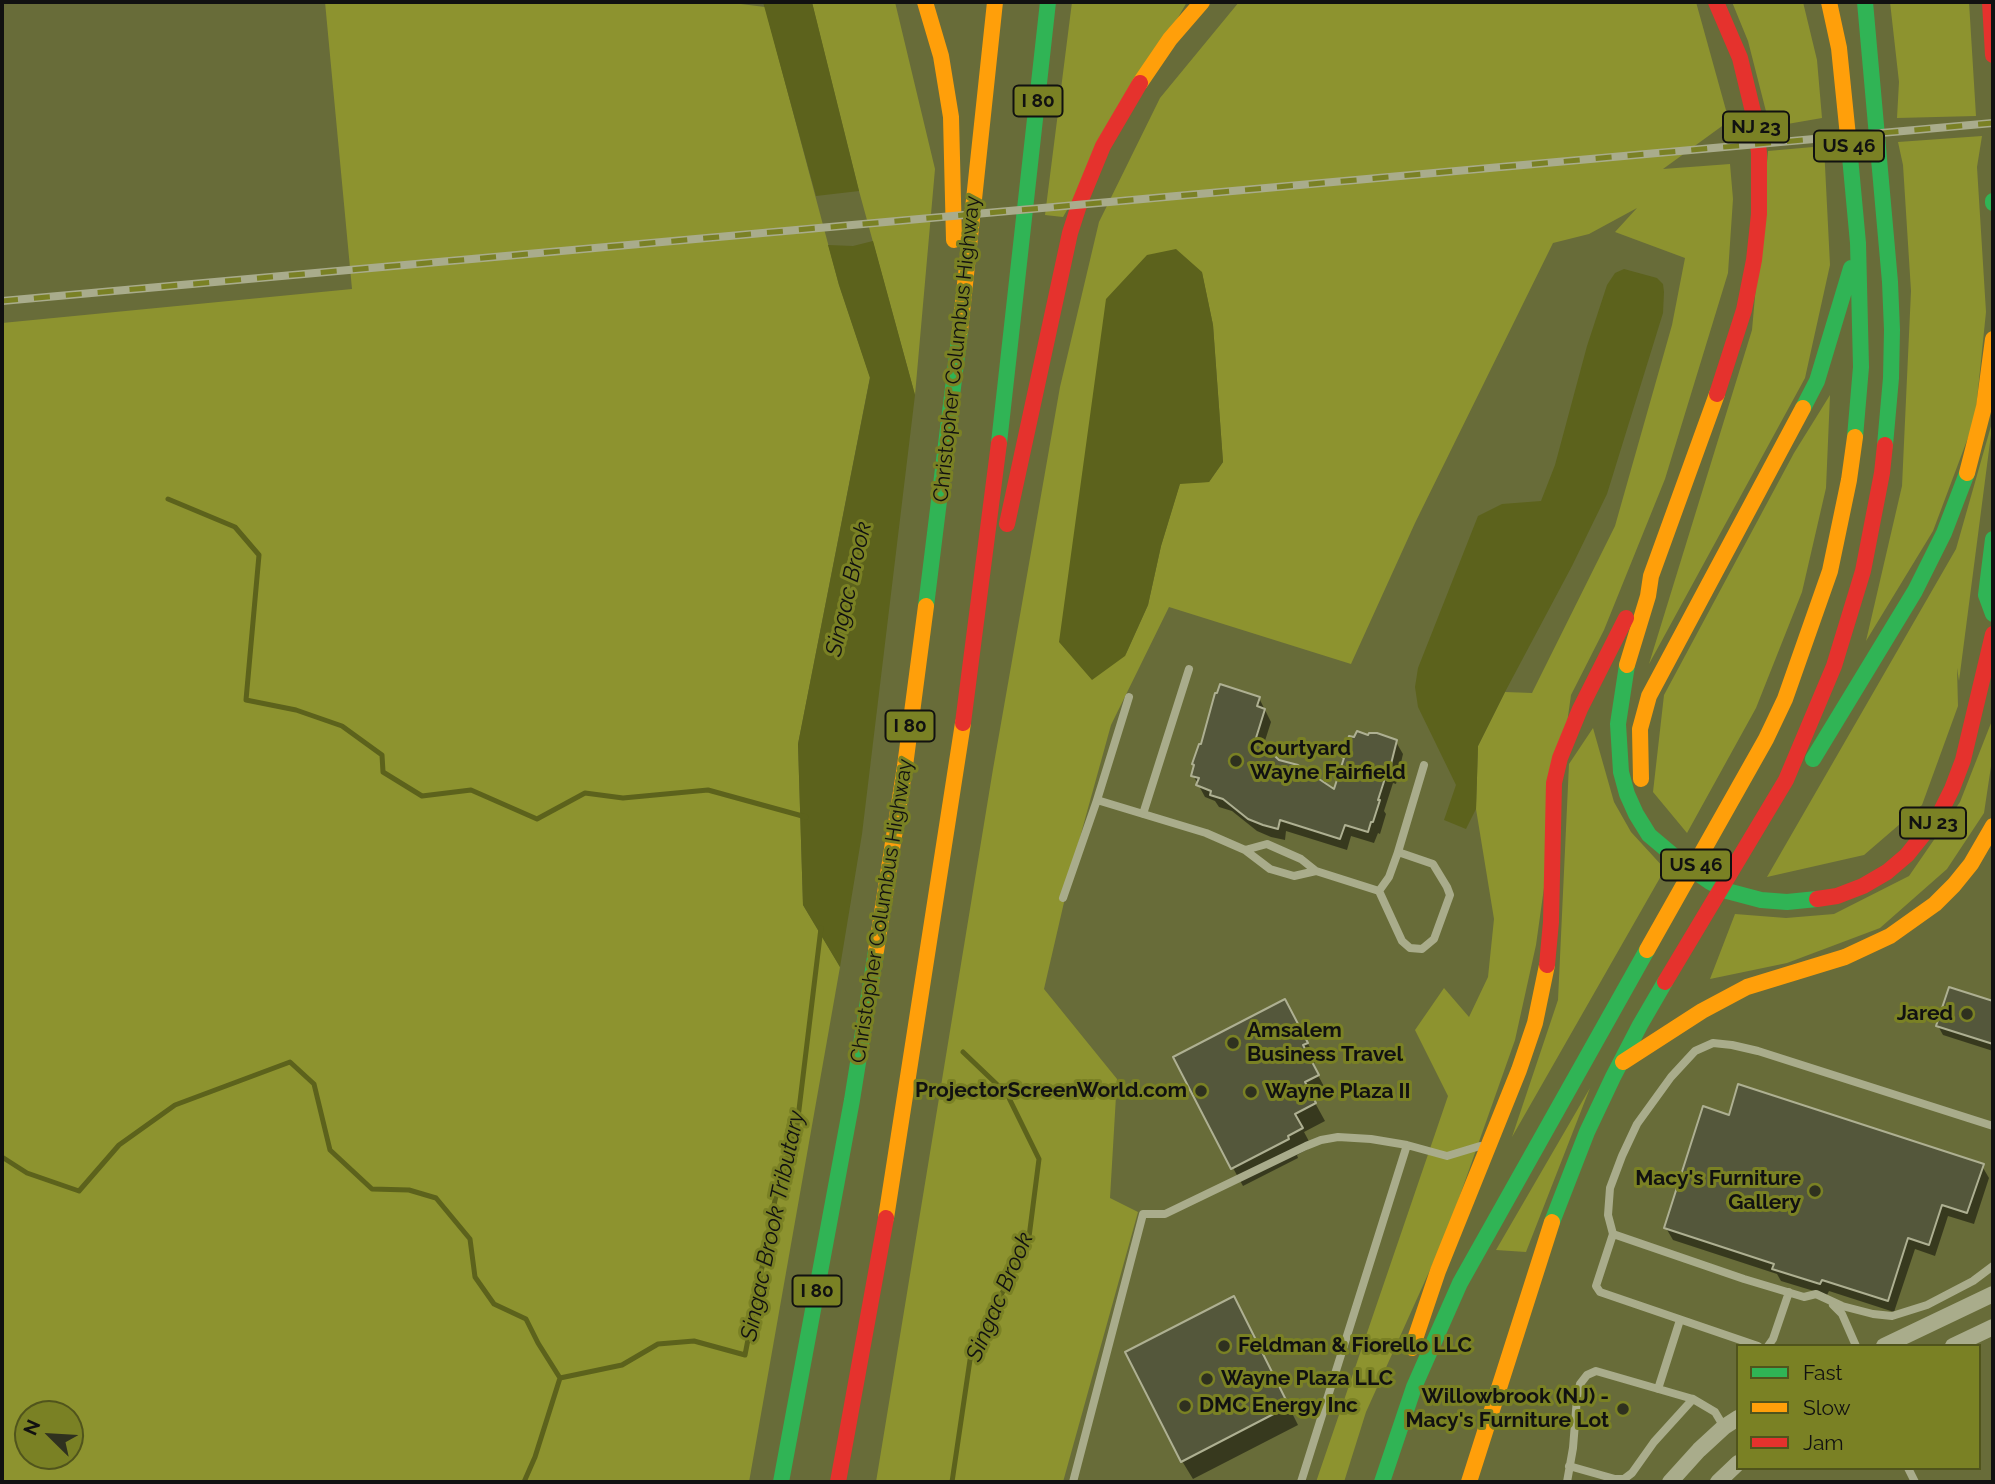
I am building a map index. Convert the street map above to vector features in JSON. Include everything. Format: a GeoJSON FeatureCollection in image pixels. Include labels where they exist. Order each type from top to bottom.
{"type":"FeatureCollection","features":[{"type":"Feature","properties":{"kind":"highway"},"geometry":{"type":"LineString","coordinates":[[925,2],[941,56],[951,117],[958,351]]}},
{"type":"Feature","properties":{"kind":"highway","name":"Christopher Columbus Highway"},"geometry":{"type":"LineString","coordinates":[[781,1482],[835,1195],[878,944],[923,634],[958,351],[995,2]]}},
{"type":"Feature","properties":{"kind":"highway","name":"I 80"},"geometry":{"type":"LineString","coordinates":[[838,1482],[887,1216],[960,749],[995,485],[1048,2]]}},
{"type":"Feature","properties":{"kind":"highway"},"geometry":{"type":"LineString","coordinates":[[1005,535],[1056,294],[1080,202],[1104,146],[1133,92],[1170,39],[1202,2]]}},
{"type":"Feature","properties":{"kind":"highway","name":"NJ 23"},"geometry":{"type":"LineString","coordinates":[[1717,2],[1741,58],[1755,120],[1759,153],[1759,214],[1754,260],[1744,310],[1726,370],[1651,576],[1623,687],[1618,724],[1621,772],[1636,814],[1649,835],[1681,862],[1727,891],[1761,900],[1787,902],[1837,896],[1863,886],[1887,872],[1907,855],[1939,815],[1963,760],[1993,634]]}},
{"type":"Feature","properties":{"kind":"highway","name":"US 46"},"geometry":{"type":"LineString","coordinates":[[1382,1482],[1431,1346],[1460,1283],[1766,739],[1802,657],[1829,571],[1849,480],[1861,367],[1858,243],[1839,48],[1829,2]]}},
{"type":"Feature","properties":{"kind":"highway","name":"US 46"},"geometry":{"type":"LineString","coordinates":[[1469,1482],[1573,1165],[1620,1064],[1657,996],[1786,780],[1825,690],[1850,620],[1874,522],[1891,378],[1890,282],[1865,2]]}},
{"type":"Feature","properties":{"kind":"highway"},"geometry":{"type":"LineString","coordinates":[[1990,2],[1993,55]]}},
{"type":"Feature","properties":{"kind":"highway"},"geometry":{"type":"LineString","coordinates":[[1665,848],[1649,812],[1641,779],[1639,746],[1644,712],[1656,681],[1817,381],[1858,243]]}},
{"type":"Feature","properties":{"kind":"highway"},"geometry":{"type":"LineString","coordinates":[[1786,780],[1810,764],[1915,591],[1940,543],[1957,503],[1977,440],[1993,339]]}},
{"type":"Feature","properties":{"kind":"highway"},"geometry":{"type":"LineString","coordinates":[[1993,539],[1986,595],[1993,614]]}},
{"type":"Feature","properties":{"kind":"highway"},"geometry":{"type":"LineString","coordinates":[[960,749],[999,562]]}},
{"type":"Feature","properties":{"kind":"highway"},"geometry":{"type":"LineString","coordinates":[[1394,1446],[1387,1421],[1438,1271],[1528,1045],[1545,977],[1551,922],[1552,811],[1554,783],[1560,758],[1580,709],[1639,592],[1651,576]]}},
{"type":"Feature","properties":{"kind":"highway"},"geometry":{"type":"LineString","coordinates":[[1620,1064],[1702,1010],[1738,991],[1775,977],[1845,957],[1890,936],[1936,904],[1954,885],[1971,864],[1993,825]]}},
{"type":"Feature","properties":{"kind":"street"},"geometry":{"type":"LineString","coordinates":[[1888,1344],[1993,1294]]}},
{"type":"Feature","properties":{"kind":"street"},"geometry":{"type":"LineString","coordinates":[[1957,1344],[1993,1327]]}},
{"type":"Feature","properties":{"kind":"street"},"geometry":{"type":"LineString","coordinates":[[1670,1482],[1683,1466],[1731,1422]]}},
{"type":"Feature","properties":{"kind":"street"},"geometry":{"type":"LineString","coordinates":[[1718,1482],[1736,1465]]}},
{"type":"Feature","properties":{"kind":"lane"},"geometry":{"type":"LineString","coordinates":[[1143,814],[1189,669]]}},
{"type":"Feature","properties":{"kind":"lane"},"geometry":{"type":"LineString","coordinates":[[1063,898],[1129,697]]}},
{"type":"Feature","properties":{"kind":"lane"},"geometry":{"type":"LineString","coordinates":[[1379,891],[1389,877],[1398,852],[1424,765]]}},
{"type":"Feature","properties":{"kind":"lane"},"geometry":{"type":"LineString","coordinates":[[1097,800],[1206,833],[1245,850],[1270,869],[1294,876],[1316,871]]}},
{"type":"Feature","properties":{"kind":"lane"},"geometry":{"type":"LineString","coordinates":[[1245,850],[1267,844],[1301,859],[1316,871],[1379,891],[1405,944],[1418,949],[1430,943],[1437,933],[1450,895],[1433,864],[1398,852]]}},
{"type":"Feature","properties":{"kind":"lane"},"geometry":{"type":"LineString","coordinates":[[1752,1344],[1603,1294],[1597,1289],[1597,1281],[1613,1234],[1608,1215],[1611,1188],[1622,1156],[1637,1124],[1671,1077],[1695,1051],[1713,1043],[1758,1051],[1993,1126]]}},
{"type":"Feature","properties":{"kind":"lane"},"geometry":{"type":"LineString","coordinates":[[1073,1482],[1143,1214],[1165,1214],[1321,1140],[1356,1138],[1407,1145],[1447,1156],[1489,1143]]}},
{"type":"Feature","properties":{"kind":"lane"},"geometry":{"type":"LineString","coordinates":[[1301,1482],[1407,1145]]}},
{"type":"Feature","properties":{"kind":"lane"},"geometry":{"type":"LineString","coordinates":[[1613,1234],[1804,1297],[1816,1294],[1873,1314],[1892,1316],[1927,1305],[1973,1282],[1993,1266]]}},
{"type":"Feature","properties":{"kind":"lane"},"geometry":{"type":"LineString","coordinates":[[1769,1344],[1789,1292]]}},
{"type":"Feature","properties":{"kind":"lane"},"geometry":{"type":"LineString","coordinates":[[1828,1300],[1842,1314],[1855,1344]]}},
{"type":"Feature","properties":{"kind":"lane"},"geometry":{"type":"LineString","coordinates":[[1658,1389],[1680,1320]]}},
{"type":"Feature","properties":{"kind":"lane"},"geometry":{"type":"LineString","coordinates":[[1567,1482],[1580,1384],[1587,1375],[1597,1371],[1693,1399],[1731,1422]]}},
{"type":"Feature","properties":{"kind":"lane"},"geometry":{"type":"LineString","coordinates":[[1569,1466],[1624,1479],[1632,1473],[1654,1442],[1693,1399]]}},
{"type":"Feature","properties":{"kind":"shaded area"},"geometry":{"type":"Polygon","coordinates":[[[325,2],[725,2],[765,7],[839,285],[870,377],[798,744],[803,905],[840,967],[749,1482],[2,1482],[2,323],[352,289],[325,2]]]}},
{"type":"Feature","properties":{"kind":"shaded area"},"geometry":{"type":"Polygon","coordinates":[[[895,2],[935,169],[915,395],[859,191],[812,3],[895,2]]]}},
{"type":"Feature","properties":{"kind":"shaded area"},"geometry":{"type":"Polygon","coordinates":[[[1072,2],[1187,2],[1063,217],[1045,215],[1072,2]]]}},
{"type":"Feature","properties":{"kind":"shaded area"},"geometry":{"type":"Polygon","coordinates":[[[1239,2],[1696,2],[1729,121],[1663,169],[1730,164],[1733,199],[1728,273],[1665,479],[1604,630],[1571,695],[1536,945],[1515,1040],[1447,1232],[1366,1412],[1344,1482],[1316,1482],[1448,1096],[1415,1030],[1444,988],[1469,1017],[1488,977],[1494,919],[1476,809],[1478,746],[1505,692],[1532,693],[1615,526],[1672,325],[1685,258],[1615,232],[1637,208],[1589,234],[1553,243],[1415,523],[1351,664],[1169,607],[1111,725],[1074,859],[1044,989],[1117,1079],[1110,1198],[1138,1212],[1063,1482],[876,1482],[993,769],[1060,387],[1099,222],[1160,98],[1239,2]],[[1202,273],[1125,656],[1148,605],[1161,546],[1180,483],[1209,482],[1223,462],[1213,325],[1202,273]]]}},
{"type":"Feature","properties":{"kind":"shaded area"},"geometry":{"type":"Polygon","coordinates":[[[1732,2],[1803,2],[1817,60],[1822,118],[1770,127],[1748,41],[1732,2]]]}},
{"type":"Feature","properties":{"kind":"shaded area"},"geometry":{"type":"Polygon","coordinates":[[[1890,2],[1969,2],[1976,116],[1897,118],[1899,82],[1890,2]]]}},
{"type":"Feature","properties":{"kind":"shaded area"},"geometry":{"type":"Polygon","coordinates":[[[1982,136],[1977,167],[1986,312],[1975,419],[1933,531],[1866,641],[1902,486],[1911,291],[1903,165],[1898,142],[1982,136]]]}},
{"type":"Feature","properties":{"kind":"shaded area"},"geometry":{"type":"Polygon","coordinates":[[[1824,146],[1830,265],[1805,378],[1649,664],[1752,330],[1768,151],[1824,146]]]}},
{"type":"Feature","properties":{"kind":"shaded area"},"geometry":{"type":"Polygon","coordinates":[[[1830,395],[1826,488],[1802,592],[1756,708],[1687,833],[1653,792],[1664,695],[1794,453],[1830,395]]]}},
{"type":"Feature","properties":{"kind":"shaded area"},"geometry":{"type":"Polygon","coordinates":[[[1993,419],[1959,681],[1957,668],[1958,706],[1922,805],[1864,855],[1767,877],[1956,549],[1993,419]]]}},
{"type":"Feature","properties":{"kind":"shaded area"},"geometry":{"type":"Polygon","coordinates":[[[1993,718],[1993,753],[1984,813],[1947,869],[1880,928],[1787,963],[1710,979],[1735,914],[1786,918],[1834,914],[1909,876],[1960,802],[1993,718]]]}},
{"type":"Feature","properties":{"kind":"shaded area"},"geometry":{"type":"Polygon","coordinates":[[[1593,728],[1614,802],[1631,832],[1665,869],[1512,1137],[1558,1000],[1569,764],[1593,728]]]}},
{"type":"Feature","properties":{"kind":"shaded area"},"geometry":{"type":"Polygon","coordinates":[[[1590,1088],[1526,1252],[1496,1250],[1590,1088]]]}},
{"type":"Feature","properties":{"kind":"water"},"geometry":{"type":"Polygon","coordinates":[[[763,2],[812,2],[859,191],[816,196],[763,2]]]}},
{"type":"Feature","properties":{"kind":"water"},"geometry":{"type":"Polygon","coordinates":[[[873,241],[915,395],[862,834],[840,967],[803,905],[798,744],[870,378],[828,245],[853,246],[873,241]]]}},
{"type":"Feature","properties":{"kind":"water"},"geometry":{"type":"Polygon","coordinates":[[[1176,249],[1202,272],[1213,325],[1223,462],[1209,482],[1180,484],[1161,546],[1148,605],[1125,656],[1092,680],[1059,642],[1106,299],[1147,255],[1176,249]]]}},
{"type":"Feature","properties":{"kind":"water"},"geometry":{"type":"Polygon","coordinates":[[[1624,269],[1657,278],[1663,284],[1663,313],[1607,494],[1478,746],[1476,809],[1466,829],[1444,820],[1456,785],[1418,707],[1415,687],[1418,668],[1478,516],[1502,504],[1541,501],[1555,465],[1587,346],[1607,285],[1615,273],[1624,269]]]}},
{"type":"Feature","properties":{"kind":"building","name":"Courtyard Wayne Fairfield"},"geometry":{"type":"Polygon","coordinates":[[[1220,684],[1260,697],[1257,706],[1265,709],[1256,738],[1279,760],[1298,765],[1334,789],[1349,736],[1354,737],[1357,731],[1368,735],[1377,733],[1397,740],[1368,832],[1345,825],[1340,839],[1280,820],[1278,829],[1263,825],[1248,819],[1223,799],[1210,795],[1211,791],[1196,785],[1199,778],[1191,776],[1192,764],[1220,684]]]}},
{"type":"Feature","properties":{"kind":"building","name":"Jared"},"geometry":{"type":"Polygon","coordinates":[[[1949,987],[1993,1001],[1993,1044],[1936,1026],[1949,987]]]}},
{"type":"Feature","properties":{"kind":"building","name":"Wayne Plaza II"},"geometry":{"type":"Polygon","coordinates":[[[1285,999],[1308,1043],[1303,1045],[1319,1075],[1305,1082],[1316,1103],[1295,1114],[1303,1128],[1288,1136],[1289,1139],[1231,1169],[1173,1057],[1285,999]]]}},
{"type":"Feature","properties":{"kind":"building","name":"Macy's Furniture Gallery"},"geometry":{"type":"Polygon","coordinates":[[[1738,1084],[1984,1164],[1967,1213],[1942,1205],[1929,1245],[1908,1238],[1888,1301],[1822,1280],[1820,1284],[1772,1269],[1774,1264],[1664,1228],[1703,1106],[1729,1115],[1738,1084]]]}},
{"type":"Feature","properties":{"kind":"building","name":"Wayne Plaza LLC"},"geometry":{"type":"Polygon","coordinates":[[[1234,1296],[1289,1406],[1181,1462],[1125,1352],[1234,1296]]]}},
{"type":"Feature","properties":{"kind":"waterway"},"geometry":{"type":"LineString","coordinates":[[168,499],[235,527],[259,555],[246,700],[296,710],[342,726],[382,755],[383,772],[422,796],[471,790],[537,819],[585,793],[623,798],[708,790],[806,817]]}},
{"type":"Feature","properties":{"kind":"waterway","name":"Singac Brook Tributary"},"geometry":{"type":"LineString","coordinates":[[2,1157],[27,1173],[79,1191],[119,1145],[175,1105],[290,1062],[314,1084],[330,1150],[372,1189],[409,1190],[436,1198],[470,1239],[475,1277],[494,1304],[526,1319],[560,1378],[622,1365],[658,1344],[694,1341],[745,1355],[775,1200],[797,1126],[821,928]]}},
{"type":"Feature","properties":{"kind":"waterway","name":"Singac Brook"},"geometry":{"type":"LineString","coordinates":[[952,1482],[970,1360],[1029,1237],[1039,1159],[1007,1094],[963,1052]]}},
{"type":"Feature","properties":{"kind":"waterway"},"geometry":{"type":"LineString","coordinates":[[524,1482],[535,1457],[560,1378]]}},
{"type":"Feature","properties":{"kind":"railway"},"geometry":{"type":"LineString","coordinates":[[2,301],[1993,123]]}},
{"type":"Feature","properties":{"kind":"traffic: fast"},"geometry":{"type":"LineString","coordinates":[[999,443],[1048,2]]}},
{"type":"Feature","properties":{"kind":"traffic: fast"},"geometry":{"type":"LineString","coordinates":[[1865,2],[1890,282],[1891,378],[1885,445]]}},
{"type":"Feature","properties":{"kind":"traffic: fast"},"geometry":{"type":"LineString","coordinates":[[1849,146],[1858,243],[1861,367],[1855,437]]}},
{"type":"Feature","properties":{"kind":"traffic: fast"},"geometry":{"type":"LineString","coordinates":[[1803,408],[1817,381],[1851,268]]}},
{"type":"Feature","properties":{"kind":"traffic: fast"},"geometry":{"type":"LineString","coordinates":[[926,606],[960,331]]}},
{"type":"Feature","properties":{"kind":"traffic: fast"},"geometry":{"type":"LineString","coordinates":[[1813,759],[1915,591],[1944,533],[1967,473]]}},
{"type":"Feature","properties":{"kind":"traffic: fast"},"geometry":{"type":"LineString","coordinates":[[1993,539],[1986,595],[1993,614]]}},
{"type":"Feature","properties":{"kind":"traffic: fast"},"geometry":{"type":"LineString","coordinates":[[1627,665],[1618,724],[1621,772],[1627,794],[1649,835],[1681,862],[1727,891],[1761,900],[1787,902],[1817,899]]}},
{"type":"Feature","properties":{"kind":"traffic: fast"},"geometry":{"type":"LineString","coordinates":[[1382,1482],[1414,1387],[1460,1283],[1647,950]]}},
{"type":"Feature","properties":{"kind":"traffic: fast"},"geometry":{"type":"LineString","coordinates":[[781,1482],[852,1100],[876,951]]}},
{"type":"Feature","properties":{"kind":"traffic: fast"},"geometry":{"type":"LineString","coordinates":[[1552,1222],[1587,1132],[1640,1025],[1665,982]]}},
{"type":"Feature","properties":{"kind":"traffic: slow"},"geometry":{"type":"LineString","coordinates":[[925,2],[941,56],[951,117],[954,240]]}},
{"type":"Feature","properties":{"kind":"traffic: slow"},"geometry":{"type":"LineString","coordinates":[[960,331],[995,2]]}},
{"type":"Feature","properties":{"kind":"traffic: slow"},"geometry":{"type":"LineString","coordinates":[[1140,83],[1170,39],[1202,2]]}},
{"type":"Feature","properties":{"kind":"traffic: slow"},"geometry":{"type":"LineString","coordinates":[[1829,2],[1839,48],[1849,146]]}},
{"type":"Feature","properties":{"kind":"traffic: slow"},"geometry":{"type":"LineString","coordinates":[[1967,473],[1984,407],[1993,339]]}},
{"type":"Feature","properties":{"kind":"traffic: slow"},"geometry":{"type":"LineString","coordinates":[[1627,665],[1648,596],[1651,576],[1717,394]]}},
{"type":"Feature","properties":{"kind":"traffic: slow"},"geometry":{"type":"LineString","coordinates":[[1641,779],[1640,729],[1649,696],[1803,408]]}},
{"type":"Feature","properties":{"kind":"traffic: slow"},"geometry":{"type":"LineString","coordinates":[[1647,950],[1766,739],[1785,699],[1830,571],[1855,437]]}},
{"type":"Feature","properties":{"kind":"traffic: slow"},"geometry":{"type":"LineString","coordinates":[[876,951],[905,766],[926,606]]}},
{"type":"Feature","properties":{"kind":"traffic: slow"},"geometry":{"type":"LineString","coordinates":[[886,1218],[963,723]]}},
{"type":"Feature","properties":{"kind":"traffic: slow"},"geometry":{"type":"LineString","coordinates":[[1623,1062],[1702,1011],[1747,987],[1845,957],[1890,936],[1935,904],[1954,885],[1971,864],[1993,826]]}},
{"type":"Feature","properties":{"kind":"traffic: slow"},"geometry":{"type":"LineString","coordinates":[[1412,1348],[1438,1271],[1519,1070],[1535,1023],[1547,965]]}},
{"type":"Feature","properties":{"kind":"traffic: slow"},"geometry":{"type":"LineString","coordinates":[[1469,1482],[1552,1222]]}},
{"type":"Feature","properties":{"kind":"traffic: jam"},"geometry":{"type":"LineString","coordinates":[[1716,2],[1740,58],[1755,120],[1759,153],[1759,214],[1754,260],[1744,310],[1717,394]]}},
{"type":"Feature","properties":{"kind":"traffic: jam"},"geometry":{"type":"LineString","coordinates":[[1990,2],[1993,55]]}},
{"type":"Feature","properties":{"kind":"traffic: jam"},"geometry":{"type":"LineString","coordinates":[[1007,524],[1070,233],[1103,146],[1140,83]]}},
{"type":"Feature","properties":{"kind":"traffic: jam"},"geometry":{"type":"LineString","coordinates":[[963,723],[999,443]]}},
{"type":"Feature","properties":{"kind":"traffic: jam"},"geometry":{"type":"LineString","coordinates":[[1665,982],[1786,780],[1834,666],[1863,571],[1885,445]]}},
{"type":"Feature","properties":{"kind":"traffic: jam"},"geometry":{"type":"LineString","coordinates":[[1547,965],[1551,922],[1554,783],[1560,758],[1580,709],[1626,618]]}},
{"type":"Feature","properties":{"kind":"traffic: jam"},"geometry":{"type":"LineString","coordinates":[[1817,899],[1837,896],[1863,886],[1887,872],[1907,855],[1939,815],[1963,760],[1993,634]]}},
{"type":"Feature","properties":{"kind":"traffic: jam"},"geometry":{"type":"LineString","coordinates":[[838,1482],[886,1218]]}},
{"type":"Feature","properties":{"kind":"place","name":"Courtyard Wayne Fairfield"},"geometry":{"type":"Point","coordinates":[1236,761]}},
{"type":"Feature","properties":{"kind":"place","name":"Jared"},"geometry":{"type":"Point","coordinates":[1967,1014]}},
{"type":"Feature","properties":{"kind":"place","name":"Amsalem Business Travel"},"geometry":{"type":"Point","coordinates":[1233,1043]}},
{"type":"Feature","properties":{"kind":"place","name":"ProjectorScreenWorld.com"},"geometry":{"type":"Point","coordinates":[1201,1091]}},
{"type":"Feature","properties":{"kind":"place","name":"Wayne Plaza II"},"geometry":{"type":"Point","coordinates":[1251,1092]}},
{"type":"Feature","properties":{"kind":"place","name":"Macy's Furniture Gallery"},"geometry":{"type":"Point","coordinates":[1815,1191]}},
{"type":"Feature","properties":{"kind":"place","name":"Feldman & Fiorello LLC"},"geometry":{"type":"Point","coordinates":[1224,1346]}},
{"type":"Feature","properties":{"kind":"place","name":"Wayne Plaza LLC"},"geometry":{"type":"Point","coordinates":[1207,1379]}},
{"type":"Feature","properties":{"kind":"place","name":"DMC Energy Inc"},"geometry":{"type":"Point","coordinates":[1185,1406]}},
{"type":"Feature","properties":{"kind":"place","name":"Willowbrook (NJ) - Macy's Furniture Lot"},"geometry":{"type":"Point","coordinates":[1623,1409]}}]}
